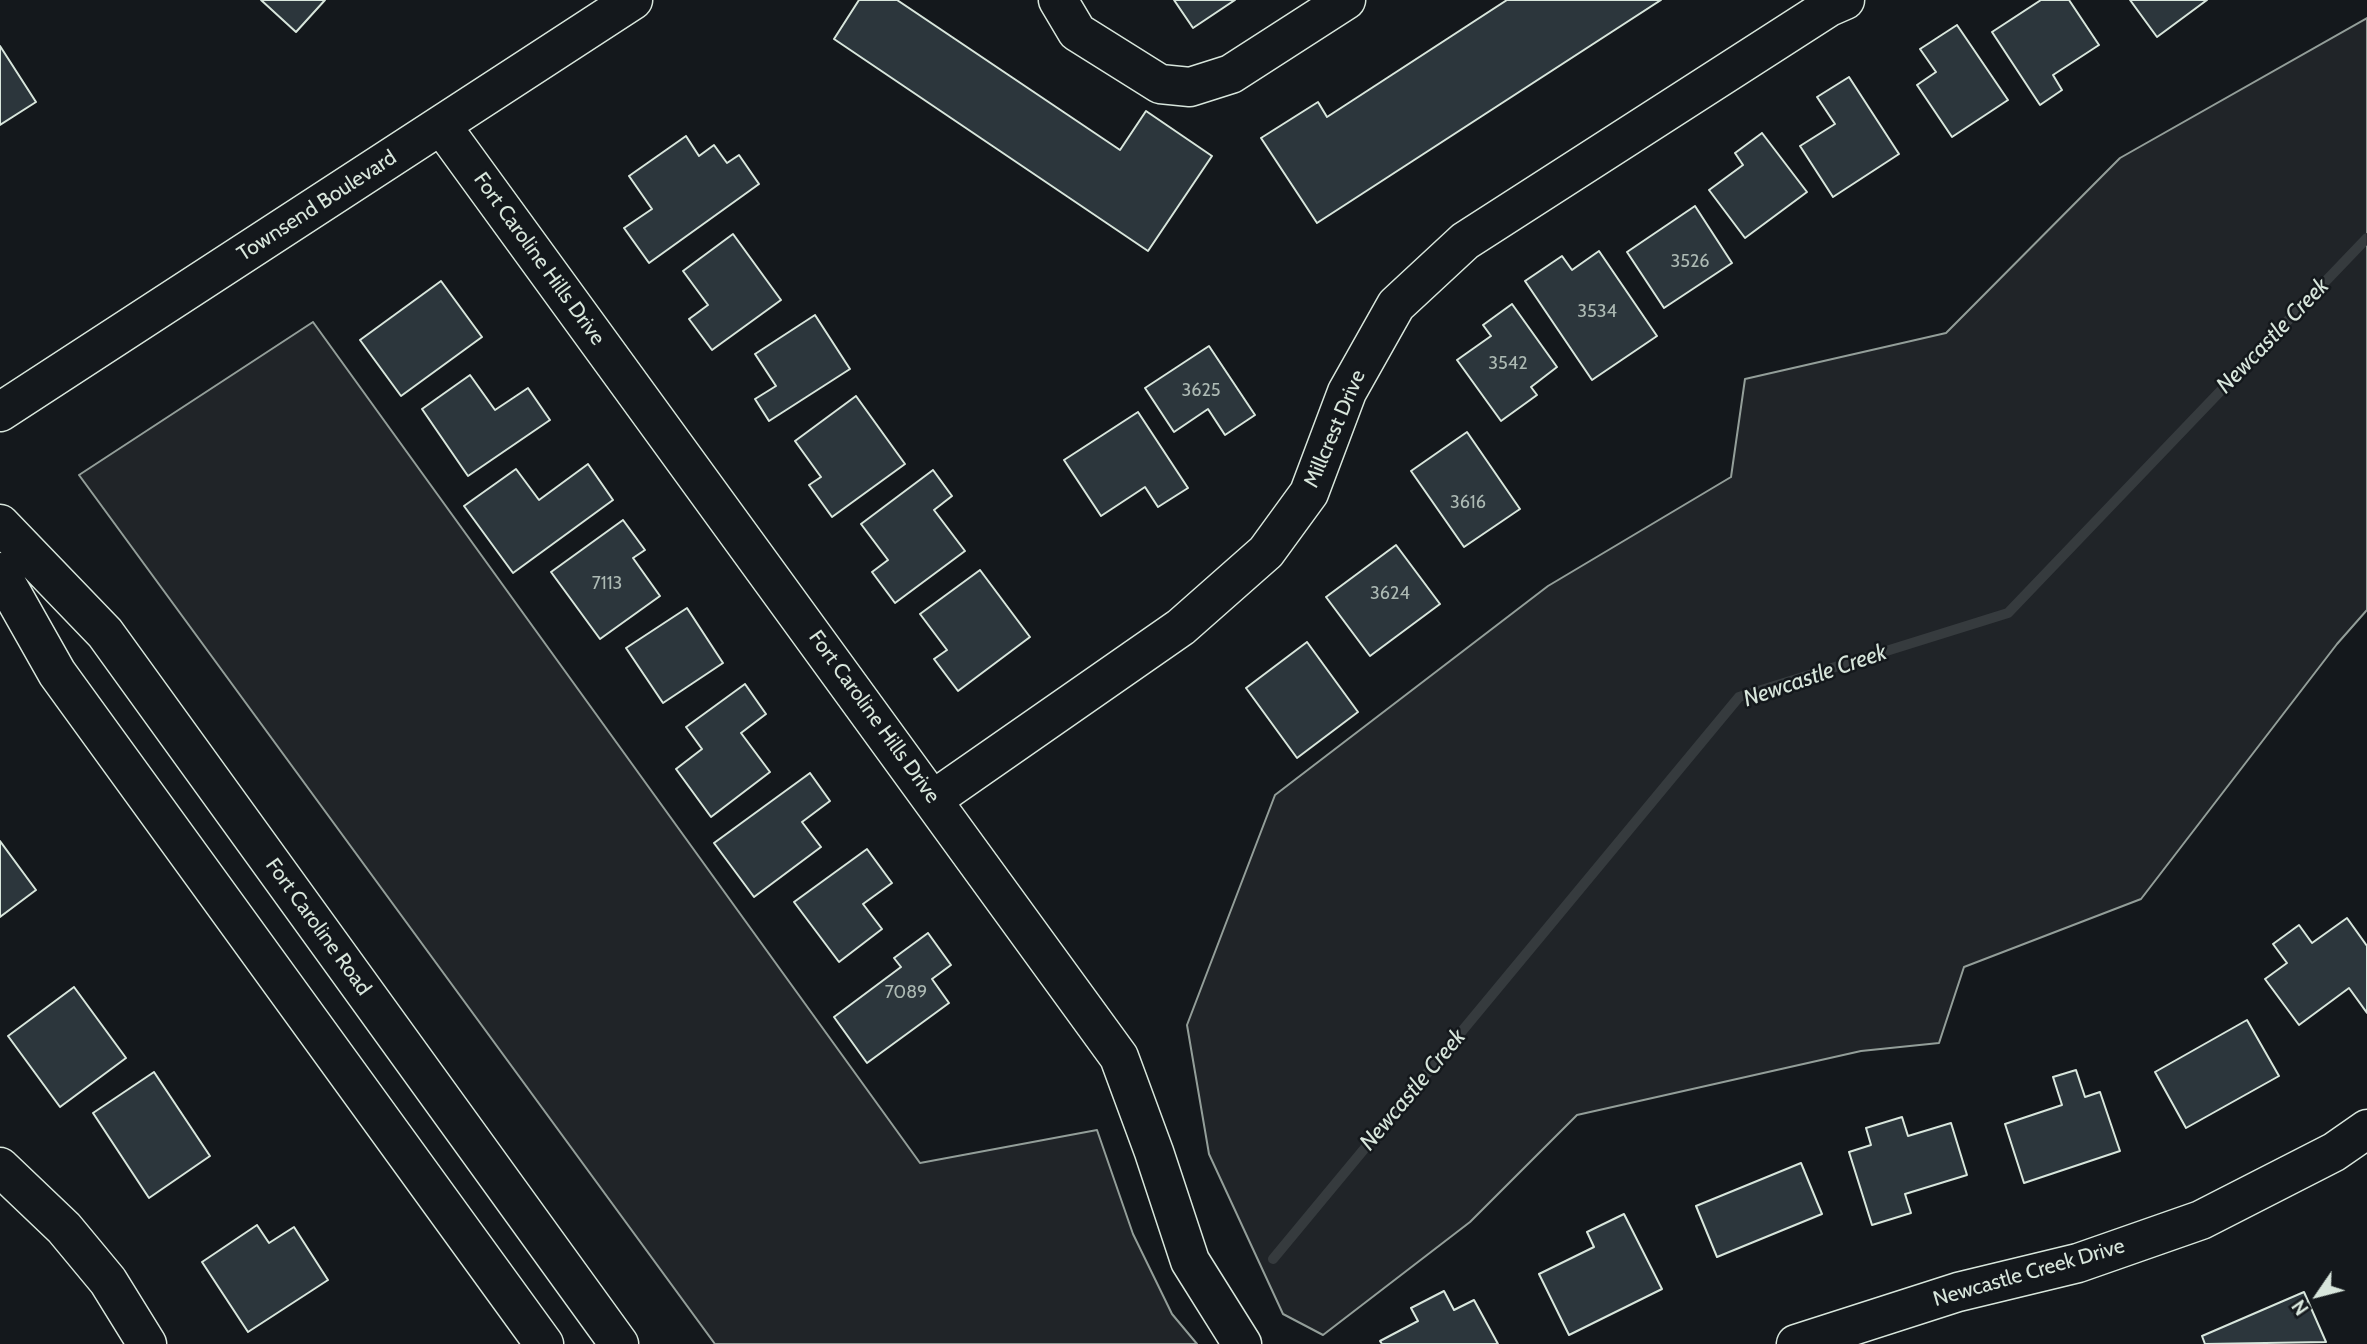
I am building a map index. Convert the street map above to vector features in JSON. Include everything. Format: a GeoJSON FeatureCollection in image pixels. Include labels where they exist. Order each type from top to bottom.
{"type":"FeatureCollection","features":[{"type":"Feature","properties":{"kind":"street","name":"Townsend Boulevard"},"geometry":{"type":"LineString","coordinates":[[0,412],[634,0]]}},
{"type":"Feature","properties":{"kind":"street"},"geometry":{"type":"LineString","coordinates":[[1058,0],[1077,32],[1160,83],[1190,87],[1231,74],[1346,0]]}},
{"type":"Feature","properties":{"kind":"street","name":"Millcrest Drive"},"geometry":{"type":"LineString","coordinates":[[934,799],[1181,627],[1266,552],[1309,493],[1347,392],[1396,305],[1465,241],[1829,7],[1845,0]]}},
{"type":"Feature","properties":{"kind":"street","name":"Fort Caroline Hills Drive"},"geometry":{"type":"LineString","coordinates":[[441,125],[934,799],[1119,1057],[1191,1261],[1242,1344]]}},
{"type":"Feature","properties":{"kind":"street","name":"Fort Caroline Road"},"geometry":{"type":"LineString","coordinates":[[0,524],[105,633],[619,1344]]}},
{"type":"Feature","properties":{"kind":"street"},"geometry":{"type":"LineString","coordinates":[[0,572],[57,673],[544,1344]]}},
{"type":"Feature","properties":{"kind":"street","name":"Newcastle Creek Drive"},"geometry":{"type":"LineString","coordinates":[[1796,1344],[1958,1292],[2078,1263],[2202,1220],[2334,1152],[2367,1129]]}},
{"type":"Feature","properties":{"kind":"street"},"geometry":{"type":"LineString","coordinates":[[0,1167],[73,1238],[108,1281],[147,1344]]}},
{"type":"Feature","properties":{"kind":"shaded area"},"geometry":{"type":"Polygon","coordinates":[[[2367,18],[2367,610],[2337,644],[2141,899],[1964,967],[1939,1043],[1861,1051],[1577,1115],[1470,1222],[1323,1335],[1283,1314],[1209,1154],[1187,1025],[1275,795],[1548,586],[1731,477],[1745,379],[1946,333],[2120,158],[2367,18]]]}},
{"type":"Feature","properties":{"kind":"shaded area"},"geometry":{"type":"Polygon","coordinates":[[[313,322],[920,1163],[1097,1130],[1133,1234],[1172,1314],[1197,1344],[715,1344],[79,475],[313,322]]]}},
{"type":"Feature","properties":{"kind":"building"},"geometry":{"type":"Polygon","coordinates":[[[261,0],[325,0],[296,32],[261,0]]]}},
{"type":"Feature","properties":{"kind":"building"},"geometry":{"type":"Polygon","coordinates":[[[859,0],[897,0],[1120,150],[1146,111],[1212,156],[1148,251],[834,39],[859,0]]]}},
{"type":"Feature","properties":{"kind":"building"},"geometry":{"type":"Polygon","coordinates":[[[1174,0],[1235,0],[1193,28],[1174,0]]]}},
{"type":"Feature","properties":{"kind":"building"},"geometry":{"type":"Polygon","coordinates":[[[1507,0],[1661,0],[1317,223],[1261,138],[1318,102],[1327,117],[1507,0]]]}},
{"type":"Feature","properties":{"kind":"building"},"geometry":{"type":"Polygon","coordinates":[[[2041,0],[2069,0],[2099,45],[2053,75],[2062,90],[2040,105],[1992,32],[2041,0]]]}},
{"type":"Feature","properties":{"kind":"building"},"geometry":{"type":"Polygon","coordinates":[[[2130,0],[2207,0],[2157,37],[2130,0]]]}},
{"type":"Feature","properties":{"kind":"building"},"geometry":{"type":"Polygon","coordinates":[[[1957,25],[2008,100],[1952,137],[1917,85],[1936,72],[1920,49],[1957,25]]]}},
{"type":"Feature","properties":{"kind":"building"},"geometry":{"type":"Polygon","coordinates":[[[0,46],[36,102],[0,125],[0,46]]]}},
{"type":"Feature","properties":{"kind":"building"},"geometry":{"type":"Polygon","coordinates":[[[1849,77],[1899,154],[1833,197],[1800,146],[1835,124],[1817,97],[1849,77]]]}},
{"type":"Feature","properties":{"kind":"building"},"geometry":{"type":"Polygon","coordinates":[[[1762,133],[1807,192],[1745,238],[1709,190],[1743,165],[1735,153],[1762,133]]]}},
{"type":"Feature","properties":{"kind":"building"},"geometry":{"type":"Polygon","coordinates":[[[686,136],[699,156],[714,145],[727,163],[739,155],[759,184],[649,263],[624,228],[652,209],[629,176],[686,136]]]}},
{"type":"Feature","properties":{"kind":"building"},"geometry":{"type":"Polygon","coordinates":[[[1695,206],[1732,263],[1664,308],[1627,252],[1695,206]]]}},
{"type":"Feature","properties":{"kind":"building"},"geometry":{"type":"Polygon","coordinates":[[[733,234],[781,300],[712,350],[689,319],[708,305],[683,271],[733,234]]]}},
{"type":"Feature","properties":{"kind":"building"},"geometry":{"type":"Polygon","coordinates":[[[1599,251],[1657,336],[1592,380],[1525,281],[1562,256],[1572,270],[1599,251]]]}},
{"type":"Feature","properties":{"kind":"building"},"geometry":{"type":"Polygon","coordinates":[[[441,281],[482,337],[401,396],[360,340],[441,281]]]}},
{"type":"Feature","properties":{"kind":"building"},"geometry":{"type":"Polygon","coordinates":[[[1512,304],[1557,367],[1531,387],[1537,395],[1501,421],[1457,360],[1491,336],[1483,325],[1512,304]]]}},
{"type":"Feature","properties":{"kind":"building"},"geometry":{"type":"Polygon","coordinates":[[[815,315],[850,369],[769,421],[755,399],[776,386],[755,354],[815,315]]]}},
{"type":"Feature","properties":{"kind":"building"},"geometry":{"type":"Polygon","coordinates":[[[1209,346],[1255,415],[1225,435],[1208,409],[1174,432],[1145,388],[1209,346]]]}},
{"type":"Feature","properties":{"kind":"building"},"geometry":{"type":"Polygon","coordinates":[[[470,375],[495,410],[528,388],[550,420],[468,476],[422,409],[470,375]]]}},
{"type":"Feature","properties":{"kind":"building"},"geometry":{"type":"Polygon","coordinates":[[[856,396],[905,464],[832,517],[809,485],[821,477],[795,441],[856,396]]]}},
{"type":"Feature","properties":{"kind":"building"},"geometry":{"type":"Polygon","coordinates":[[[1138,412],[1188,488],[1158,507],[1145,487],[1101,516],[1064,460],[1138,412]]]}},
{"type":"Feature","properties":{"kind":"building"},"geometry":{"type":"Polygon","coordinates":[[[1467,432],[1520,509],[1464,547],[1411,471],[1467,432]]]}},
{"type":"Feature","properties":{"kind":"building"},"geometry":{"type":"Polygon","coordinates":[[[588,464],[613,500],[513,573],[464,506],[516,469],[539,500],[588,464]]]}},
{"type":"Feature","properties":{"kind":"building"},"geometry":{"type":"Polygon","coordinates":[[[933,470],[952,496],[934,510],[965,551],[895,603],[872,572],[888,560],[861,524],[933,470]]]}},
{"type":"Feature","properties":{"kind":"building"},"geometry":{"type":"Polygon","coordinates":[[[623,520],[645,550],[633,558],[660,596],[600,639],[551,572],[623,520]]]}},
{"type":"Feature","properties":{"kind":"building"},"geometry":{"type":"Polygon","coordinates":[[[1396,545],[1440,604],[1370,656],[1326,597],[1396,545]]]}},
{"type":"Feature","properties":{"kind":"building"},"geometry":{"type":"Polygon","coordinates":[[[980,570],[1030,637],[958,691],[934,659],[947,650],[920,614],[980,570]]]}},
{"type":"Feature","properties":{"kind":"building"},"geometry":{"type":"Polygon","coordinates":[[[687,608],[723,663],[663,703],[626,648],[687,608]]]}},
{"type":"Feature","properties":{"kind":"building"},"geometry":{"type":"Polygon","coordinates":[[[1307,642],[1358,712],[1297,758],[1246,688],[1307,642]]]}},
{"type":"Feature","properties":{"kind":"building"},"geometry":{"type":"Polygon","coordinates":[[[745,684],[766,714],[741,733],[770,772],[711,817],[676,769],[702,749],[686,727],[745,684]]]}},
{"type":"Feature","properties":{"kind":"building"},"geometry":{"type":"Polygon","coordinates":[[[810,773],[830,801],[802,822],[821,847],[754,897],[714,843],[810,773]]]}},
{"type":"Feature","properties":{"kind":"building"},"geometry":{"type":"Polygon","coordinates":[[[0,841],[36,890],[0,917],[0,841]]]}},
{"type":"Feature","properties":{"kind":"building"},"geometry":{"type":"Polygon","coordinates":[[[867,849],[892,883],[863,904],[882,929],[839,962],[794,902],[867,849]]]}},
{"type":"Feature","properties":{"kind":"building"},"geometry":{"type":"Polygon","coordinates":[[[2347,918],[2367,946],[2367,1013],[2349,988],[2299,1025],[2265,979],[2287,963],[2273,944],[2299,925],[2312,943],[2347,918]]]}},
{"type":"Feature","properties":{"kind":"building"},"geometry":{"type":"Polygon","coordinates":[[[928,933],[951,965],[932,979],[949,1003],[867,1063],[834,1017],[901,967],[894,958],[928,933]]]}},
{"type":"Feature","properties":{"kind":"building"},"geometry":{"type":"Polygon","coordinates":[[[74,987],[126,1058],[60,1107],[8,1036],[74,987]]]}},
{"type":"Feature","properties":{"kind":"building"},"geometry":{"type":"Polygon","coordinates":[[[2247,1020],[2279,1076],[2186,1128],[2155,1072],[2247,1020]]]}},
{"type":"Feature","properties":{"kind":"building"},"geometry":{"type":"Polygon","coordinates":[[[2076,1070],[2085,1097],[2100,1092],[2120,1151],[2024,1183],[2005,1124],[2062,1105],[2053,1077],[2076,1070]]]}},
{"type":"Feature","properties":{"kind":"building"},"geometry":{"type":"Polygon","coordinates":[[[154,1072],[210,1156],[149,1198],[93,1113],[154,1072]]]}},
{"type":"Feature","properties":{"kind":"building"},"geometry":{"type":"Polygon","coordinates":[[[1902,1117],[1908,1136],[1951,1123],[1967,1175],[1905,1194],[1911,1213],[1872,1225],[1849,1152],[1871,1145],[1866,1128],[1902,1117]]]}},
{"type":"Feature","properties":{"kind":"building"},"geometry":{"type":"Polygon","coordinates":[[[1801,1163],[1822,1214],[1717,1257],[1696,1206],[1801,1163]]]}},
{"type":"Feature","properties":{"kind":"building"},"geometry":{"type":"Polygon","coordinates":[[[1624,1214],[1662,1289],[1569,1335],[1539,1274],[1594,1247],[1587,1232],[1624,1214]]]}},
{"type":"Feature","properties":{"kind":"building"},"geometry":{"type":"Polygon","coordinates":[[[257,1225],[269,1243],[294,1227],[328,1280],[248,1332],[202,1262],[257,1225]]]}},
{"type":"Feature","properties":{"kind":"building"},"geometry":{"type":"Polygon","coordinates":[[[1444,1291],[1454,1310],[1474,1300],[1498,1344],[1382,1344],[1380,1341],[1418,1321],[1411,1308],[1444,1291]]]}},
{"type":"Feature","properties":{"kind":"building"},"geometry":{"type":"Polygon","coordinates":[[[2304,1292],[2326,1342],[2205,1344],[2202,1336],[2304,1292]]]}},
{"type":"Feature","properties":{"kind":"waterway","name":"Newcastle Creek"},"geometry":{"type":"LineString","coordinates":[[1273,1259],[1739,697],[2008,613],[2367,238]]}}]}
